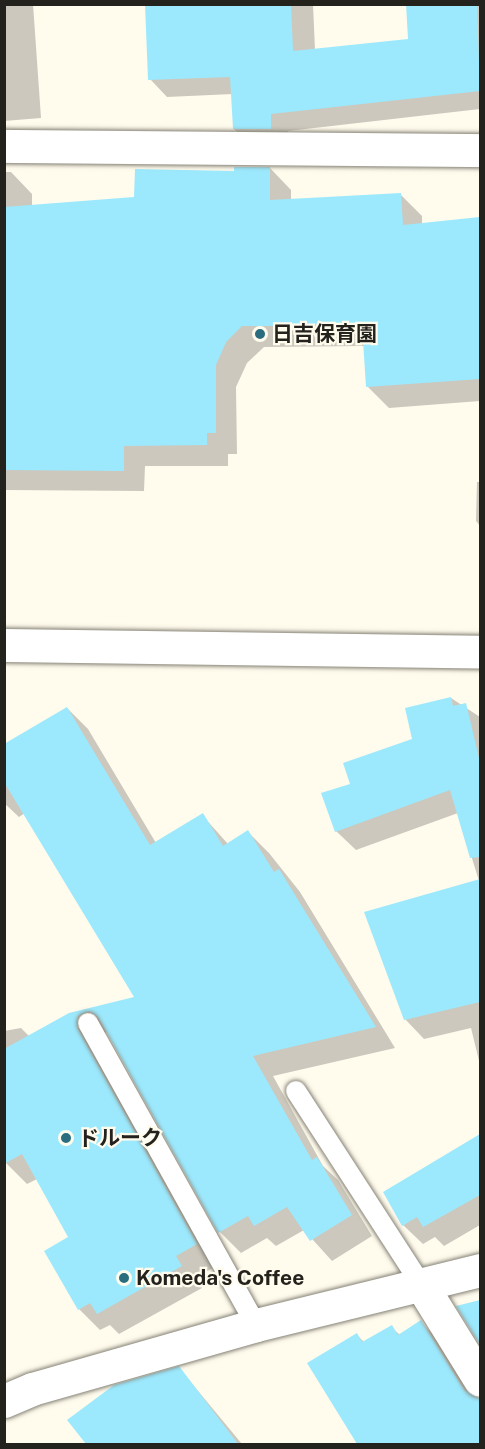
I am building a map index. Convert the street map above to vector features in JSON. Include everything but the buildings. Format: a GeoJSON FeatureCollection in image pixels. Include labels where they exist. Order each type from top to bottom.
{"type":"FeatureCollection","features":[{"type":"Feature","properties":{"kind":"street"},"geometry":{"type":"LineString","coordinates":[[4,146],[480,150]]}},
{"type":"Feature","properties":{"kind":"street"},"geometry":{"type":"LineString","coordinates":[[4,645],[480,652]]}},
{"type":"Feature","properties":{"kind":"street"},"geometry":{"type":"LineString","coordinates":[[4,1401],[32,1389],[256,1325],[480,1270]]}},
{"type":"Feature","properties":{"kind":"street"},"geometry":{"type":"LineString","coordinates":[[422,1286],[480,1380]]}},
{"type":"Feature","properties":{"kind":"lane"},"geometry":{"type":"LineString","coordinates":[[88,1023],[256,1325]]}},
{"type":"Feature","properties":{"kind":"lane"},"geometry":{"type":"LineString","coordinates":[[296,1092],[422,1286]]}},
{"type":"Feature","properties":{"kind":"place","name":"日吉保育園"},"geometry":{"type":"Point","coordinates":[260,334]}},
{"type":"Feature","properties":{"kind":"place","name":"ドルーク"},"geometry":{"type":"Point","coordinates":[66,1138]}},
{"type":"Feature","properties":{"kind":"place","name":"Komeda's Coffee"},"geometry":{"type":"Point","coordinates":[124,1278]}}]}
